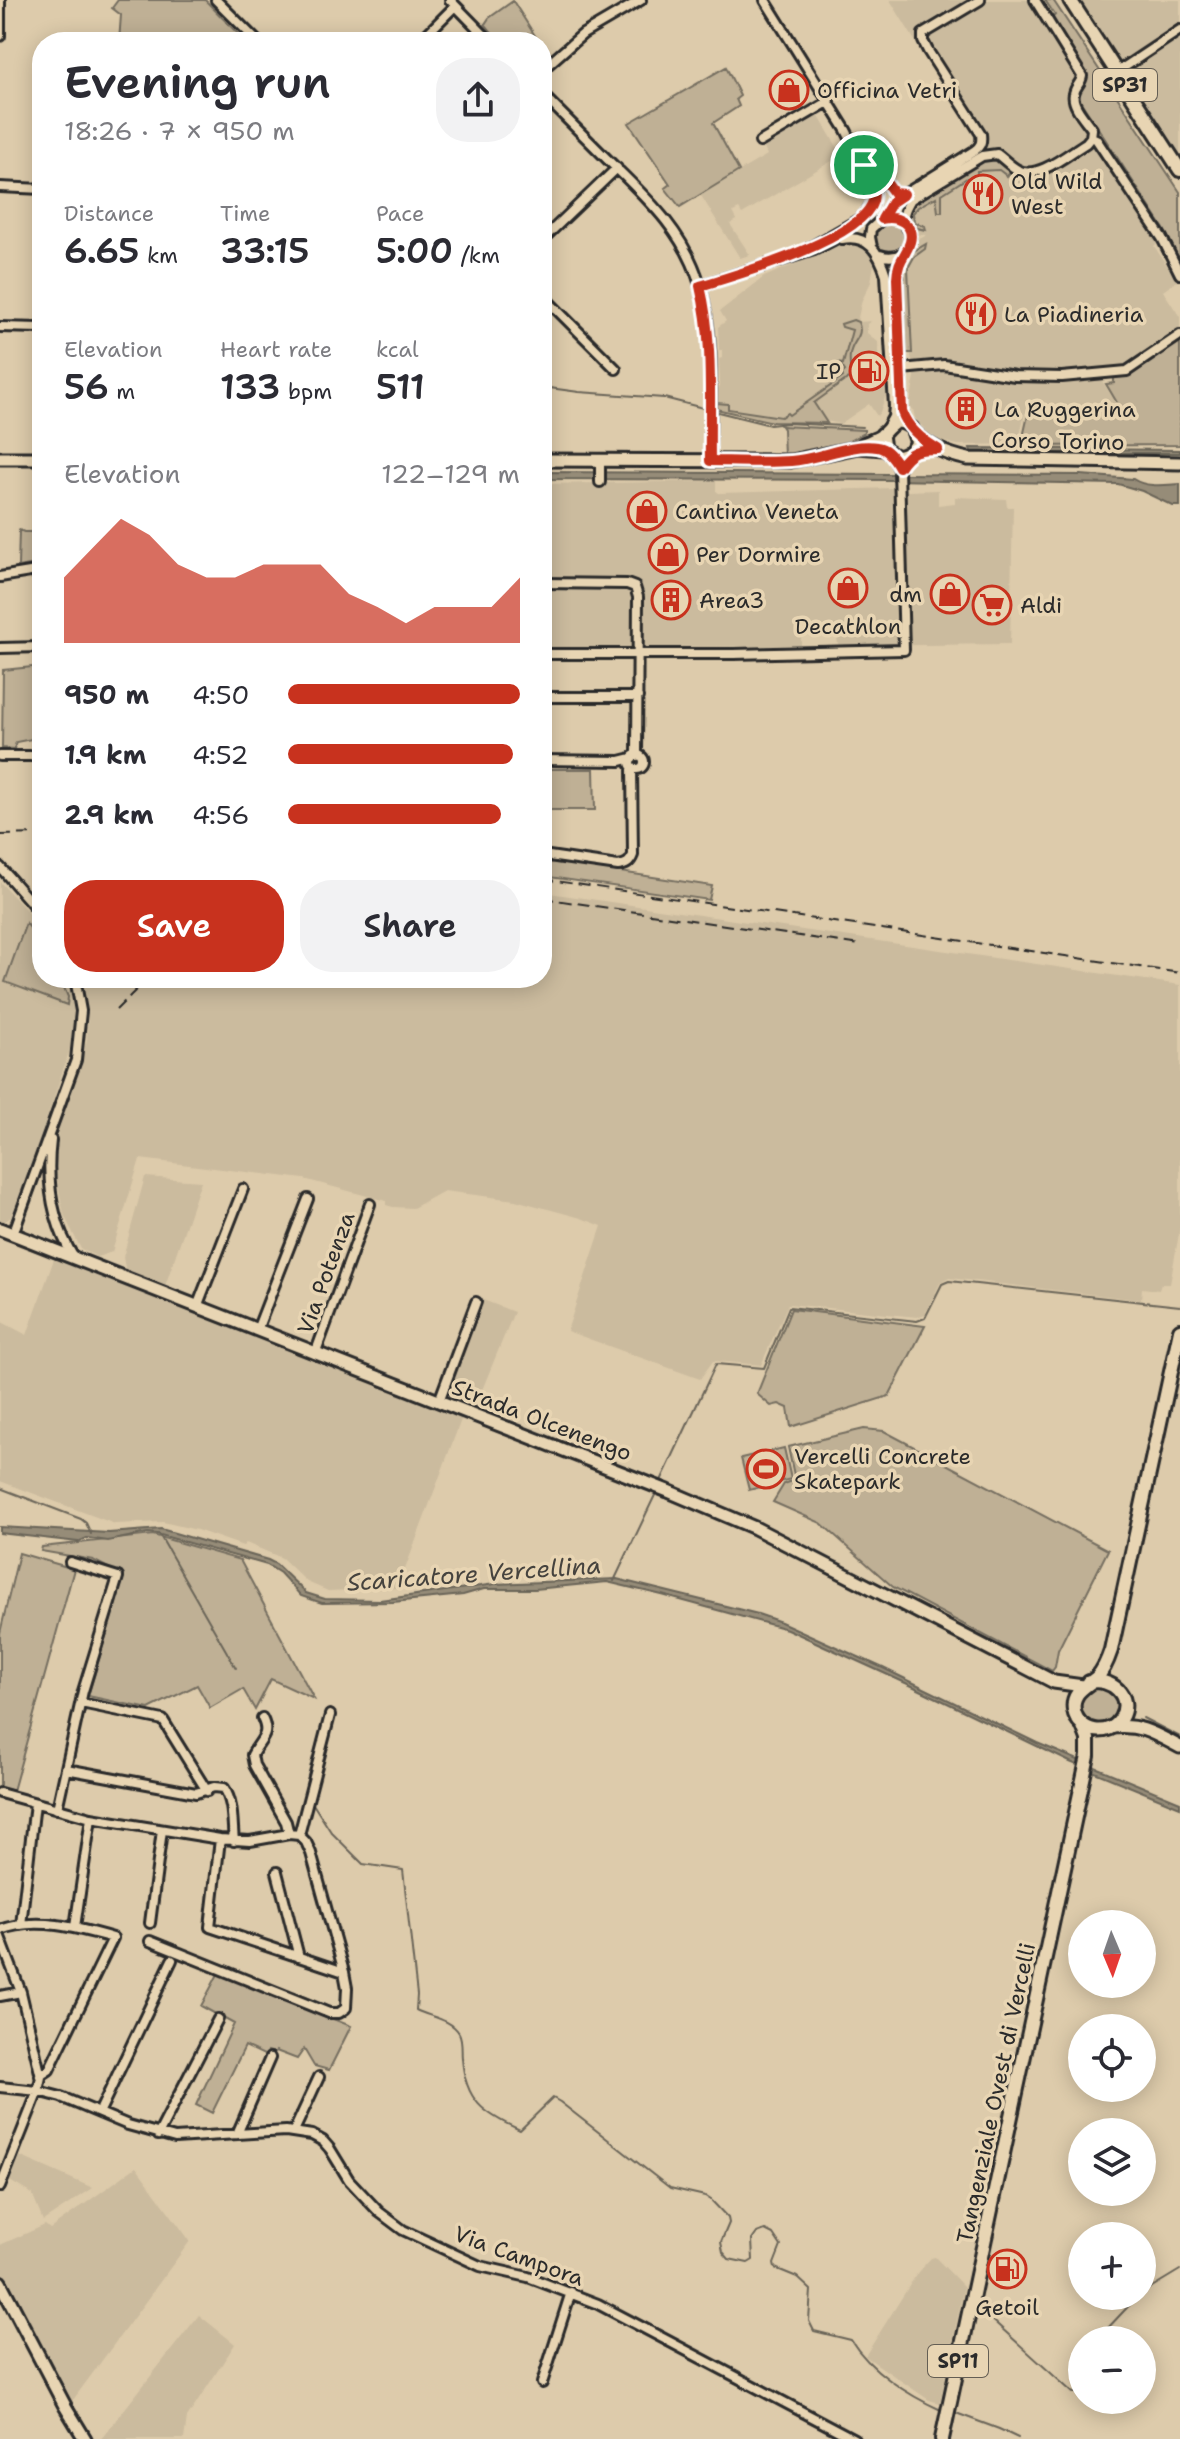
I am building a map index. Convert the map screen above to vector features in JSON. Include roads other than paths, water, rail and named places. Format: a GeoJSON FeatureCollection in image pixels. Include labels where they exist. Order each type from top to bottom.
{"type":"FeatureCollection","features":[{"type":"Feature","properties":{"kind":"main road","name":"SP31"},"geometry":{"type":"LineString","coordinates":[[1070,0],[1180,170]]}},
{"type":"Feature","properties":{"kind":"main road"},"geometry":{"type":"LineString","coordinates":[[1111,1650],[1112,1670],[1124,1707],[1120,1720],[1108,1729],[1094,1730],[1083,1726],[1076,1717],[1075,1697],[1099,1675],[1111,1650],[1180,1330]]}},
{"type":"Feature","properties":{"kind":"main road"},"geometry":{"type":"LineString","coordinates":[[1086,1684],[1102,1681],[1118,1689]]}},
{"type":"Feature","properties":{"kind":"main road","name":"Tangenziale Ovest di Vercelli"},"geometry":{"type":"LineString","coordinates":[[942,2439],[1088,1756],[1088,1739],[1083,1726]]}},
{"type":"Feature","properties":{"kind":"main road","name":"Tangenziale Ovest di Vercelli"},"geometry":{"type":"LineString","coordinates":[[1088,1756],[1108,1729]]}},
{"type":"Feature","properties":{"kind":"street"},"geometry":{"type":"LineString","coordinates":[[0,0],[0,36]]}},
{"type":"Feature","properties":{"kind":"street"},"geometry":{"type":"LineString","coordinates":[[216,0],[248,32]]}},
{"type":"Feature","properties":{"kind":"street"},"geometry":{"type":"LineString","coordinates":[[765,0],[875,183],[873,202],[863,217],[797,255]]}},
{"type":"Feature","properties":{"kind":"street"},"geometry":{"type":"LineString","coordinates":[[872,247],[870,233],[873,226],[882,219],[892,202],[974,151],[982,140],[923,41],[923,34],[930,27],[980,0]]}},
{"type":"Feature","properties":{"kind":"street"},"geometry":{"type":"LineString","coordinates":[[899,468],[917,443],[902,412],[897,278],[898,264],[911,237],[904,222],[905,208],[911,199],[982,156],[997,154],[1018,170],[1037,172],[1091,137],[1092,129],[1073,97],[1082,76],[1035,0]]}},
{"type":"Feature","properties":{"kind":"street"},"geometry":{"type":"LineString","coordinates":[[552,61],[583,34],[637,1]]}},
{"type":"Feature","properties":{"kind":"street"},"geometry":{"type":"LineString","coordinates":[[427,32],[452,3],[481,32]]}},
{"type":"Feature","properties":{"kind":"street"},"geometry":{"type":"LineString","coordinates":[[1117,72],[1180,30]]}},
{"type":"Feature","properties":{"kind":"street"},"geometry":{"type":"LineString","coordinates":[[760,142],[828,102]]}},
{"type":"Feature","properties":{"kind":"street"},"geometry":{"type":"LineString","coordinates":[[552,104],[667,221],[691,261],[700,286],[709,335],[710,461]]}},
{"type":"Feature","properties":{"kind":"street"},"geometry":{"type":"LineString","coordinates":[[1091,137],[1096,139],[1162,238],[1180,274]]}},
{"type":"Feature","properties":{"kind":"street"},"geometry":{"type":"LineString","coordinates":[[859,155],[875,167],[894,193],[904,194]]}},
{"type":"Feature","properties":{"kind":"street"},"geometry":{"type":"LineString","coordinates":[[700,286],[814,250],[857,228],[874,212],[878,202],[867,163]]}},
{"type":"Feature","properties":{"kind":"street"},"geometry":{"type":"LineString","coordinates":[[552,230],[617,168]]}},
{"type":"Feature","properties":{"kind":"street"},"geometry":{"type":"LineString","coordinates":[[0,187],[32,189]]}},
{"type":"Feature","properties":{"kind":"street"},"geometry":{"type":"LineString","coordinates":[[882,219],[896,218],[904,222]]}},
{"type":"Feature","properties":{"kind":"street"},"geometry":{"type":"LineString","coordinates":[[552,654],[904,650],[899,468],[888,452],[885,430],[893,417],[894,406],[886,275],[880,255],[872,247],[850,237],[837,240]]}},
{"type":"Feature","properties":{"kind":"street"},"geometry":{"type":"LineString","coordinates":[[880,255],[892,257],[904,253]]}},
{"type":"Feature","properties":{"kind":"street"},"geometry":{"type":"LineString","coordinates":[[552,305],[616,369]]}},
{"type":"Feature","properties":{"kind":"street"},"geometry":{"type":"LineString","coordinates":[[0,327],[32,328]]}},
{"type":"Feature","properties":{"kind":"street"},"geometry":{"type":"LineString","coordinates":[[901,369],[944,365],[1015,376],[1062,377],[1127,371],[1180,335]]}},
{"type":"Feature","properties":{"kind":"street","name":"Corso Torino"},"geometry":{"type":"LineString","coordinates":[[552,461],[600,465],[791,461],[858,447],[897,422],[911,428],[938,449],[959,457],[985,461],[1180,463]]}},
{"type":"Feature","properties":{"kind":"street","name":"Corso Torino"},"geometry":{"type":"LineString","coordinates":[[858,447],[910,453],[920,448],[938,449]]}},
{"type":"Feature","properties":{"kind":"street"},"geometry":{"type":"LineString","coordinates":[[0,458],[32,458]]}},
{"type":"Feature","properties":{"kind":"street"},"geometry":{"type":"LineString","coordinates":[[600,465],[600,482]]}},
{"type":"Feature","properties":{"kind":"street"},"geometry":{"type":"LineString","coordinates":[[0,577],[32,572]]}},
{"type":"Feature","properties":{"kind":"street"},"geometry":{"type":"LineString","coordinates":[[552,583],[627,584],[635,587],[639,654],[631,861],[618,866],[552,856]]}},
{"type":"Feature","properties":{"kind":"street"},"geometry":{"type":"LineString","coordinates":[[0,648],[32,647]]}},
{"type":"Feature","properties":{"kind":"street"},"geometry":{"type":"LineString","coordinates":[[552,697],[638,697]]}},
{"type":"Feature","properties":{"kind":"street"},"geometry":{"type":"LineString","coordinates":[[0,756],[32,756]]}},
{"type":"Feature","properties":{"kind":"street"},"geometry":{"type":"LineString","coordinates":[[552,760],[635,763]]}},
{"type":"Feature","properties":{"kind":"street"},"geometry":{"type":"LineString","coordinates":[[0,867],[32,904]]}},
{"type":"Feature","properties":{"kind":"street"},"geometry":{"type":"LineString","coordinates":[[13,1234],[76,1060],[81,1011],[77,988]]}},
{"type":"Feature","properties":{"kind":"street"},"geometry":{"type":"LineString","coordinates":[[53,1123],[50,1186],[54,1214],[74,1258]]}},
{"type":"Feature","properties":{"kind":"street"},"geometry":{"type":"LineString","coordinates":[[197,1307],[243,1189]]}},
{"type":"Feature","properties":{"kind":"street"},"geometry":{"type":"LineString","coordinates":[[257,1330],[308,1199]]}},
{"type":"Feature","properties":{"kind":"street","name":"Via Potenza"},"geometry":{"type":"LineString","coordinates":[[315,1354],[370,1204]]}},
{"type":"Feature","properties":{"kind":"street","name":"Strada Olcenengo"},"geometry":{"type":"LineString","coordinates":[[0,1229],[755,1528],[1054,1682],[1074,1707]]}},
{"type":"Feature","properties":{"kind":"street"},"geometry":{"type":"LineString","coordinates":[[439,1401],[476,1302]]}},
{"type":"Feature","properties":{"kind":"street"},"geometry":{"type":"LineString","coordinates":[[57,1809],[81,1703],[118,1577],[70,1562]]}},
{"type":"Feature","properties":{"kind":"street","name":"Strada Olcenengo"},"geometry":{"type":"LineString","coordinates":[[1054,1682],[1086,1684]]}},
{"type":"Feature","properties":{"kind":"street"},"geometry":{"type":"LineString","coordinates":[[81,1703],[163,1720],[207,1791]]}},
{"type":"Feature","properties":{"kind":"street"},"geometry":{"type":"LineString","coordinates":[[1124,1707],[1146,1729]]}},
{"type":"Feature","properties":{"kind":"street"},"geometry":{"type":"LineString","coordinates":[[294,1834],[330,1715]]}},
{"type":"Feature","properties":{"kind":"street"},"geometry":{"type":"LineString","coordinates":[[150,1941],[329,2013],[339,2013],[346,2008],[344,1972],[311,1853],[306,1842],[294,1834],[286,1822],[254,1765],[252,1755],[266,1734],[262,1718]]}},
{"type":"Feature","properties":{"kind":"street"},"geometry":{"type":"LineString","coordinates":[[1108,1729],[1132,1726],[1146,1729],[1180,1747]]}},
{"type":"Feature","properties":{"kind":"street"},"geometry":{"type":"LineString","coordinates":[[66,1769],[196,1793],[214,1787],[224,1788],[229,1795],[234,1841]]}},
{"type":"Feature","properties":{"kind":"street"},"geometry":{"type":"LineString","coordinates":[[0,1793],[91,1818],[234,1841],[294,1834]]}},
{"type":"Feature","properties":{"kind":"street"},"geometry":{"type":"LineString","coordinates":[[21,1925],[35,1803]]}},
{"type":"Feature","properties":{"kind":"street"},"geometry":{"type":"LineString","coordinates":[[75,1927],[91,1818]]}},
{"type":"Feature","properties":{"kind":"street"},"geometry":{"type":"LineString","coordinates":[[150,1923],[162,1830]]}},
{"type":"Feature","properties":{"kind":"street"},"geometry":{"type":"LineString","coordinates":[[220,1839],[210,1927],[344,1972]]}},
{"type":"Feature","properties":{"kind":"street"},"geometry":{"type":"LineString","coordinates":[[277,1872],[299,1957]]}},
{"type":"Feature","properties":{"kind":"street"},"geometry":{"type":"LineString","coordinates":[[0,1930],[21,1925],[75,1927],[113,1938],[49,2070],[40,2076]]}},
{"type":"Feature","properties":{"kind":"street"},"geometry":{"type":"LineString","coordinates":[[0,1937],[21,1992],[40,2076],[38,2091],[0,2187]]}},
{"type":"Feature","properties":{"kind":"street"},"geometry":{"type":"LineString","coordinates":[[99,2113],[172,1960]]}},
{"type":"Feature","properties":{"kind":"street"},"geometry":{"type":"LineString","coordinates":[[0,1996],[21,1992]]}},
{"type":"Feature","properties":{"kind":"street"},"geometry":{"type":"LineString","coordinates":[[158,2135],[218,2019]]}},
{"type":"Feature","properties":{"kind":"street"},"geometry":{"type":"LineString","coordinates":[[237,2134],[270,2058]]}},
{"type":"Feature","properties":{"kind":"street"},"geometry":{"type":"LineString","coordinates":[[0,2087],[61,2097],[158,2135],[175,2138],[294,2131],[319,2077]]}},
{"type":"Feature","properties":{"kind":"street","name":"Via Campora"},"geometry":{"type":"LineString","coordinates":[[294,2131],[323,2141],[349,2180],[379,2212],[403,2230],[480,2266],[528,2277],[598,2304],[854,2439]]}},
{"type":"Feature","properties":{"kind":"street"},"geometry":{"type":"LineString","coordinates":[[0,2282],[85,2439]]}},
{"type":"Feature","properties":{"kind":"street"},"geometry":{"type":"LineString","coordinates":[[542,2383],[571,2292]]}},
{"type":"Feature","properties":{"kind":"waterway"},"geometry":{"type":"LineString","coordinates":[[552,388],[664,398],[707,409]]}},
{"type":"Feature","properties":{"kind":"waterway"},"geometry":{"type":"LineString","coordinates":[[714,411],[770,425],[862,427]]}},
{"type":"Feature","properties":{"kind":"waterway"},"geometry":{"type":"LineString","coordinates":[[660,1483],[716,1364],[764,1368],[789,1307],[917,1321],[925,1318],[942,1284],[949,1281],[1180,1306]]}},
{"type":"Feature","properties":{"kind":"waterway"},"geometry":{"type":"LineString","coordinates":[[0,1488],[81,1519],[91,1534]]}},
{"type":"Feature","properties":{"kind":"waterway","name":"Scaricatore Vercellina"},"geometry":{"type":"LineString","coordinates":[[614,1581],[656,1493]]}},
{"type":"Feature","properties":{"kind":"waterway"},"geometry":{"type":"LineString","coordinates":[[159,1534],[236,1668]]}},
{"type":"Feature","properties":{"kind":"waterway"},"geometry":{"type":"LineString","coordinates":[[1143,1718],[1180,1737]]}},
{"type":"Feature","properties":{"kind":"waterway"},"geometry":{"type":"LineString","coordinates":[[313,1804],[331,1832],[363,1864],[403,1870],[416,2010],[446,2021],[459,2033],[467,2085],[487,2112],[520,2130],[553,2098],[560,2102],[670,2188],[711,2200],[728,2218],[721,2242],[723,2252],[729,2259],[748,2263],[753,2260],[752,2240],[757,2233],[765,2230],[773,2234],[781,2246],[775,2268],[797,2277],[811,2290],[809,2321],[814,2331],[851,2340],[868,2362],[891,2381],[941,2410]]}},
{"type":"Feature","properties":{"kind":"waterway"},"geometry":{"type":"LineString","coordinates":[[1156,2285],[1180,2270]]}},
{"type":"Feature","properties":{"kind":"waterway"},"geometry":{"type":"LineString","coordinates":[[978,2307],[1068,2388]]}},
{"type":"Feature","properties":{"kind":"waterway"},"geometry":{"type":"LineString","coordinates":[[1110,2326],[1125,2310]]}},
{"type":"Feature","properties":{"kind":"waterway"},"geometry":{"type":"LineString","coordinates":[[956,2413],[1018,2438]]}},
{"type":"Feature","properties":{"kind":"railway"},"geometry":{"type":"LineString","coordinates":[[0,835],[32,834]]}},
{"type":"Feature","properties":{"kind":"railway"},"geometry":{"type":"LineString","coordinates":[[552,880],[1180,973]]}},
{"type":"Feature","properties":{"kind":"railway"},"geometry":{"type":"LineString","coordinates":[[552,899],[860,945]]}},
{"type":"Feature","properties":{"kind":"railway"},"geometry":{"type":"LineString","coordinates":[[116,1010],[138,988]]}},
{"type":"Feature","properties":{"kind":"place","name":"Officina Vetri"},"geometry":{"type":"Point","coordinates":[789,90]}},
{"type":"Feature","properties":{"kind":"place","name":"Old Wild West"},"geometry":{"type":"Point","coordinates":[983,194]}},
{"type":"Feature","properties":{"kind":"place","name":"La Piadineria"},"geometry":{"type":"Point","coordinates":[976,314]}},
{"type":"Feature","properties":{"kind":"place","name":"IP"},"geometry":{"type":"Point","coordinates":[869,371]}},
{"type":"Feature","properties":{"kind":"place","name":"La Ruggerina"},"geometry":{"type":"Point","coordinates":[966,409]}},
{"type":"Feature","properties":{"kind":"place","name":"Cantina Veneta"},"geometry":{"type":"Point","coordinates":[647,511]}},
{"type":"Feature","properties":{"kind":"place","name":"Per Dormire"},"geometry":{"type":"Point","coordinates":[668,554]}},
{"type":"Feature","properties":{"kind":"place","name":"Decathlon"},"geometry":{"type":"Point","coordinates":[848,588]}},
{"type":"Feature","properties":{"kind":"place","name":"dm"},"geometry":{"type":"Point","coordinates":[950,594]}},
{"type":"Feature","properties":{"kind":"place","name":"Area3"},"geometry":{"type":"Point","coordinates":[671,600]}},
{"type":"Feature","properties":{"kind":"place","name":"Aldi"},"geometry":{"type":"Point","coordinates":[992,605]}},
{"type":"Feature","properties":{"kind":"place","name":"Vercelli Concrete Skatepark"},"geometry":{"type":"Point","coordinates":[766,1469]}},
{"type":"Feature","properties":{"kind":"place","name":"Getoil"},"geometry":{"type":"Point","coordinates":[1007,2269]}}]}
